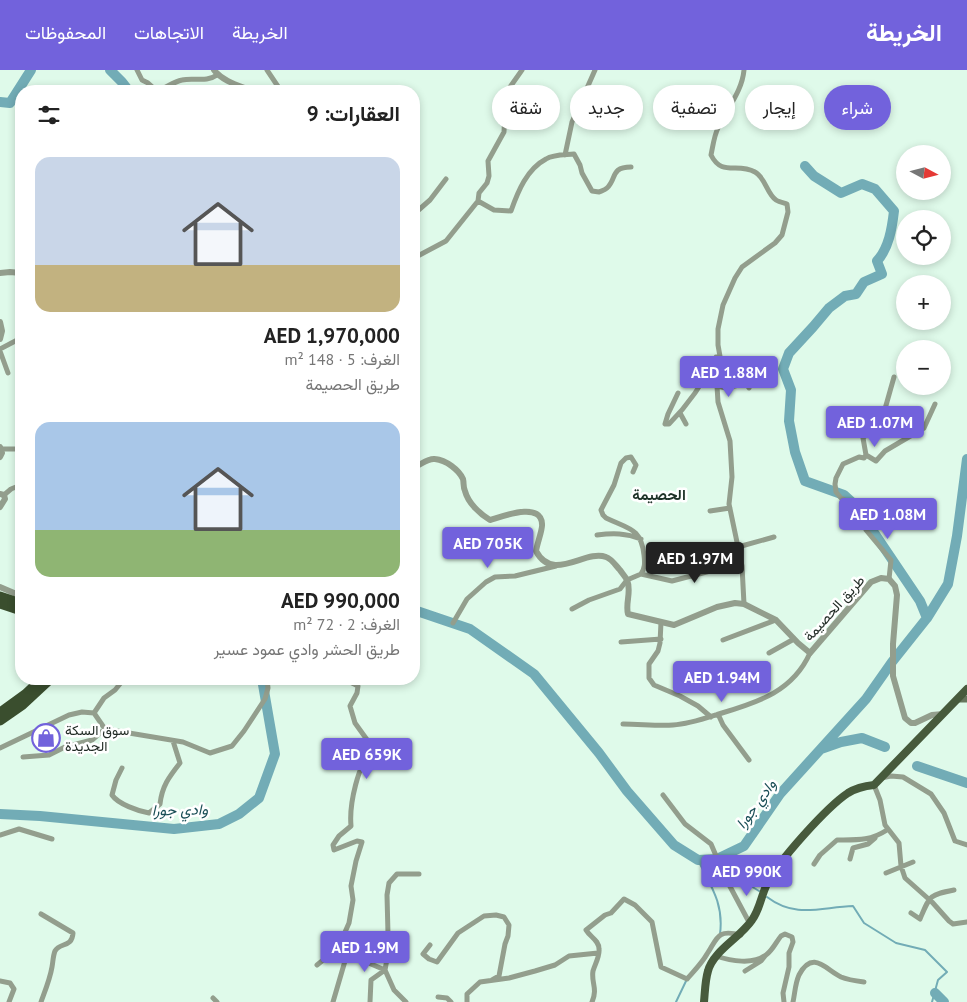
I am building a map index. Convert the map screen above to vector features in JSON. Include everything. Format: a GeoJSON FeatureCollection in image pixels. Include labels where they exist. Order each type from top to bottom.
{"type":"FeatureCollection","features":[{"type":"Feature","properties":{"kind":"highway"},"geometry":{"type":"LineString","coordinates":[[0,596],[15,601]]}},
{"type":"Feature","properties":{"kind":"highway"},"geometry":{"type":"LineString","coordinates":[[0,604],[15,609]]}},
{"type":"Feature","properties":{"kind":"highway"},"geometry":{"type":"LineString","coordinates":[[0,712],[35,685]]}},
{"type":"Feature","properties":{"kind":"highway"},"geometry":{"type":"LineString","coordinates":[[0,721],[23,705],[45,685]]}},
{"type":"Feature","properties":{"kind":"main road"},"geometry":{"type":"LineString","coordinates":[[704,1002],[708,971],[716,956],[741,935],[750,924],[756,914],[767,884],[780,864],[834,803],[850,792],[864,786],[874,785],[943,714],[963,699],[967,689]]}},
{"type":"Feature","properties":{"kind":"street"},"geometry":{"type":"LineString","coordinates":[[138,70],[142,80],[150,85]]}},
{"type":"Feature","properties":{"kind":"street"},"geometry":{"type":"LineString","coordinates":[[267,70],[277,85]]}},
{"type":"Feature","properties":{"kind":"street"},"geometry":{"type":"LineString","coordinates":[[420,255],[446,241],[478,201],[478,193],[487,183],[489,176],[488,161],[504,132],[505,110],[510,87],[522,70]]}},
{"type":"Feature","properties":{"kind":"street"},"geometry":{"type":"LineString","coordinates":[[565,155],[572,122],[595,70]]}},
{"type":"Feature","properties":{"kind":"street"},"geometry":{"type":"LineString","coordinates":[[452,623],[467,599],[486,582],[495,577],[515,576],[594,556],[605,556],[610,559],[627,580],[629,589],[626,608],[628,614],[674,625],[717,607],[735,603],[744,604],[742,566],[730,508],[732,477],[730,441],[720,413],[717,386],[721,362],[718,329],[723,305],[735,278],[742,267],[775,243],[782,235],[788,212],[787,204],[776,200],[758,173],[749,169],[726,168],[715,164],[711,155],[717,130],[737,96],[744,70]]}},
{"type":"Feature","properties":{"kind":"street"},"geometry":{"type":"LineString","coordinates":[[172,85],[185,79],[199,81],[212,78],[215,72],[240,85]]}},
{"type":"Feature","properties":{"kind":"street"},"geometry":{"type":"LineString","coordinates":[[478,201],[494,210],[511,210],[527,176],[546,158],[574,154],[592,191],[599,192],[607,188],[612,176],[619,169],[631,167]]}},
{"type":"Feature","properties":{"kind":"street"},"geometry":{"type":"LineString","coordinates":[[420,209],[430,200],[446,179]]}},
{"type":"Feature","properties":{"kind":"street"},"geometry":{"type":"LineString","coordinates":[[0,273],[15,272]]}},
{"type":"Feature","properties":{"kind":"street"},"geometry":{"type":"LineString","coordinates":[[0,322],[2,331],[0,339]]}},
{"type":"Feature","properties":{"kind":"street"},"geometry":{"type":"LineString","coordinates":[[8,373],[0,350],[15,341]]}},
{"type":"Feature","properties":{"kind":"street"},"geometry":{"type":"LineString","coordinates":[[678,394],[665,424],[669,424],[680,413],[706,377],[716,358],[720,357]]}},
{"type":"Feature","properties":{"kind":"street"},"geometry":{"type":"LineString","coordinates":[[866,455],[864,438],[883,416],[894,377]]}},
{"type":"Feature","properties":{"kind":"street"},"geometry":{"type":"LineString","coordinates":[[717,386],[726,388],[743,384],[745,381],[749,388]]}},
{"type":"Feature","properties":{"kind":"street"},"geometry":{"type":"LineString","coordinates":[[866,455],[876,461],[885,451],[924,428],[935,404]]}},
{"type":"Feature","properties":{"kind":"street"},"geometry":{"type":"LineString","coordinates":[[680,413],[686,424]]}},
{"type":"Feature","properties":{"kind":"street"},"geometry":{"type":"LineString","coordinates":[[0,457],[1,448],[15,449]]}},
{"type":"Feature","properties":{"kind":"street"},"geometry":{"type":"LineString","coordinates":[[866,455],[864,458],[859,457],[843,464],[836,478],[836,489],[841,498],[856,506],[864,520],[866,530],[892,560],[889,579],[895,586],[897,595],[892,662],[895,686],[900,696],[905,718],[911,723],[915,723],[932,715],[943,714]]}},
{"type":"Feature","properties":{"kind":"street"},"geometry":{"type":"LineString","coordinates":[[633,472],[636,465],[634,460],[631,457],[626,458],[618,469],[614,485],[601,510],[602,515],[606,518],[636,532],[641,539],[645,565],[641,574]]}},
{"type":"Feature","properties":{"kind":"street"},"geometry":{"type":"LineString","coordinates":[[420,464],[435,458],[448,463],[459,472],[465,491],[480,514],[490,520],[522,511],[532,512],[540,516],[543,524],[536,551],[540,558],[557,566]]}},
{"type":"Feature","properties":{"kind":"street"},"geometry":{"type":"LineString","coordinates":[[0,507],[4,502],[2,495],[15,487]]}},
{"type":"Feature","properties":{"kind":"street"},"geometry":{"type":"LineString","coordinates":[[710,511],[730,508]]}},
{"type":"Feature","properties":{"kind":"street"},"geometry":{"type":"LineString","coordinates":[[597,535],[628,534],[641,539]]}},
{"type":"Feature","properties":{"kind":"street"},"geometry":{"type":"LineString","coordinates":[[738,548],[774,537]]}},
{"type":"Feature","properties":{"kind":"street"},"geometry":{"type":"LineString","coordinates":[[572,609],[589,600],[620,589],[627,580],[641,574],[672,581],[714,570],[742,566]]}},
{"type":"Feature","properties":{"kind":"street","name":"طريق الحصيمة"},"geometry":{"type":"LineString","coordinates":[[744,604],[776,620],[810,653],[871,582],[881,578],[889,579]]}},
{"type":"Feature","properties":{"kind":"street"},"geometry":{"type":"LineString","coordinates":[[0,587],[15,593]]}},
{"type":"Feature","properties":{"kind":"street"},"geometry":{"type":"LineString","coordinates":[[723,640],[776,620]]}},
{"type":"Feature","properties":{"kind":"street"},"geometry":{"type":"LineString","coordinates":[[661,622],[661,639],[658,651],[649,664],[649,678],[654,685],[698,706],[711,717]]}},
{"type":"Feature","properties":{"kind":"street"},"geometry":{"type":"LineString","coordinates":[[621,642],[661,639]]}},
{"type":"Feature","properties":{"kind":"street"},"geometry":{"type":"LineString","coordinates":[[769,653],[794,639]]}},
{"type":"Feature","properties":{"kind":"street"},"geometry":{"type":"LineString","coordinates":[[623,724],[675,725],[711,717],[758,702],[780,690],[801,670],[810,653]]}},
{"type":"Feature","properties":{"kind":"street"},"geometry":{"type":"LineString","coordinates":[[94,713],[104,698],[119,685]]}},
{"type":"Feature","properties":{"kind":"street"},"geometry":{"type":"LineString","coordinates":[[94,713],[105,729],[183,742],[210,753],[232,746],[244,732],[265,699],[268,685]]}},
{"type":"Feature","properties":{"kind":"street"},"geometry":{"type":"LineString","coordinates":[[356,685],[358,686],[357,693],[350,706],[355,723],[373,748],[367,754],[359,772],[350,816],[351,826],[339,836],[333,845],[334,850],[357,841],[362,842],[351,886],[353,900],[349,923],[342,940],[343,944],[364,961],[385,970]]}},
{"type":"Feature","properties":{"kind":"street"},"geometry":{"type":"LineString","coordinates":[[0,748],[69,715],[82,712],[94,713]]}},
{"type":"Feature","properties":{"kind":"street"},"geometry":{"type":"LineString","coordinates":[[718,714],[749,760]]}},
{"type":"Feature","properties":{"kind":"street"},"geometry":{"type":"LineString","coordinates":[[23,757],[49,755],[65,747],[92,740],[105,729]]}},
{"type":"Feature","properties":{"kind":"street"},"geometry":{"type":"LineString","coordinates":[[122,768],[112,795],[116,801],[139,811],[149,813],[160,804],[161,792],[165,782],[180,763],[173,741]]}},
{"type":"Feature","properties":{"kind":"street"},"geometry":{"type":"LineString","coordinates":[[880,778],[891,776],[903,777],[931,794],[944,813],[955,842],[967,845]]}},
{"type":"Feature","properties":{"kind":"street"},"geometry":{"type":"LineString","coordinates":[[874,785],[880,800],[882,818],[887,830],[892,833],[898,843],[901,866],[905,878],[953,924],[967,922]]}},
{"type":"Feature","properties":{"kind":"street"},"geometry":{"type":"LineString","coordinates":[[663,795],[685,824],[711,844],[726,880],[750,924]]}},
{"type":"Feature","properties":{"kind":"street"},"geometry":{"type":"LineString","coordinates":[[0,835],[19,829],[52,840]]}},
{"type":"Feature","properties":{"kind":"street"},"geometry":{"type":"LineString","coordinates":[[850,859],[853,848],[868,844],[887,830]]}},
{"type":"Feature","properties":{"kind":"street"},"geometry":{"type":"LineString","coordinates":[[814,864],[820,855],[837,840],[858,840],[876,837]]}},
{"type":"Feature","properties":{"kind":"street"},"geometry":{"type":"LineString","coordinates":[[886,873],[913,862]]}},
{"type":"Feature","properties":{"kind":"street"},"geometry":{"type":"LineString","coordinates":[[406,1002],[394,990],[385,970],[388,934],[387,895],[389,883],[397,874],[419,874]]}},
{"type":"Feature","properties":{"kind":"street"},"geometry":{"type":"LineString","coordinates":[[911,913],[920,919],[932,895],[954,890]]}},
{"type":"Feature","properties":{"kind":"street"},"geometry":{"type":"LineString","coordinates":[[592,1002],[596,992],[593,974],[600,949],[597,941],[586,930],[604,915],[611,913],[624,899],[635,905],[652,922],[661,967],[687,979],[698,967],[713,942],[720,935],[729,932],[741,935]]}},
{"type":"Feature","properties":{"kind":"street"},"geometry":{"type":"LineString","coordinates":[[41,914],[74,933],[72,940],[67,945],[56,949],[54,952],[52,969],[41,1002]]}},
{"type":"Feature","properties":{"kind":"street"},"geometry":{"type":"LineString","coordinates":[[430,945],[423,954],[436,962],[458,933],[477,920],[484,916],[496,915],[504,918],[509,925],[508,936],[499,976],[492,980]]}},
{"type":"Feature","properties":{"kind":"street"},"geometry":{"type":"LineString","coordinates":[[745,971],[761,961],[781,936],[785,934],[792,937],[789,967],[783,993],[784,1002]]}},
{"type":"Feature","properties":{"kind":"street"},"geometry":{"type":"LineString","coordinates":[[317,965],[343,944]]}},
{"type":"Feature","properties":{"kind":"street"},"geometry":{"type":"LineString","coordinates":[[333,1002],[345,961],[352,951]]}},
{"type":"Feature","properties":{"kind":"street"},"geometry":{"type":"LineString","coordinates":[[467,1002],[467,994],[480,982],[509,978],[535,971],[555,965],[569,956],[598,953]]}},
{"type":"Feature","properties":{"kind":"street"},"geometry":{"type":"LineString","coordinates":[[716,956],[737,961],[752,960],[765,956]]}},
{"type":"Feature","properties":{"kind":"street"},"geometry":{"type":"LineString","coordinates":[[793,1002],[799,976],[811,964],[822,964],[840,977],[864,982]]}},
{"type":"Feature","properties":{"kind":"street"},"geometry":{"type":"LineString","coordinates":[[370,1002],[371,980],[385,970]]}},
{"type":"Feature","properties":{"kind":"street"},"geometry":{"type":"LineString","coordinates":[[0,981],[10,983],[14,989],[10,1002]]}},
{"type":"Feature","properties":{"kind":"street"},"geometry":{"type":"LineString","coordinates":[[438,997],[447,998],[450,1002]]}},
{"type":"Feature","properties":{"kind":"shaded area","name":"سوق السكة الجديدة"},"geometry":{"type":"Polygon","coordinates":[[[53,730],[56,740],[40,746],[37,735],[53,730]]]}},
{"type":"Feature","properties":{"kind":"waterway"},"geometry":{"type":"LineString","coordinates":[[21,85],[31,70]]}},
{"type":"Feature","properties":{"kind":"waterway"},"geometry":{"type":"LineString","coordinates":[[110,70],[124,85]]}},
{"type":"Feature","properties":{"kind":"waterway"},"geometry":{"type":"LineString","coordinates":[[0,102],[10,103],[15,95]]}},
{"type":"Feature","properties":{"kind":"waterway"},"geometry":{"type":"LineString","coordinates":[[805,166],[814,176],[841,193],[862,184],[875,189],[894,211],[887,244],[877,261],[882,274],[864,282],[856,294],[845,296],[829,308],[789,353],[783,369],[791,390],[789,421],[795,452],[805,481],[844,495],[856,506],[920,601],[927,618]]}},
{"type":"Feature","properties":{"kind":"waterway","name":"وادي جورا"},"geometry":{"type":"LineString","coordinates":[[420,612],[470,629],[534,674],[599,753],[627,791],[674,845],[698,860],[717,859],[744,846],[780,794],[866,699],[927,618],[948,584],[957,536],[967,459]]}},
{"type":"Feature","properties":{"kind":"waterway","name":"وادي جورا"},"geometry":{"type":"LineString","coordinates":[[0,814],[174,829],[219,824],[239,814],[259,798],[275,754],[263,685]]}},
{"type":"Feature","properties":{"kind":"waterway"},"geometry":{"type":"LineString","coordinates":[[821,749],[841,742],[862,738],[885,747]]}},
{"type":"Feature","properties":{"kind":"waterway"},"geometry":{"type":"LineString","coordinates":[[917,766],[967,783]]}},
{"type":"Feature","properties":{"kind":"waterway","name":"وادي جورا"},"geometry":{"type":"LineString","coordinates":[[709,859],[717,865]]}},
{"type":"Feature","properties":{"kind":"waterway"},"geometry":{"type":"LineString","coordinates":[[698,860],[712,887],[718,904],[721,923],[720,934]]}},
{"type":"Feature","properties":{"kind":"waterway"},"geometry":{"type":"LineString","coordinates":[[723,869],[759,891]]}},
{"type":"Feature","properties":{"kind":"waterway"},"geometry":{"type":"LineString","coordinates":[[767,897],[778,904],[799,910],[853,906],[864,923],[896,943],[925,950],[947,972],[938,980],[932,1002]]}},
{"type":"Feature","properties":{"kind":"waterway"},"geometry":{"type":"LineString","coordinates":[[676,1002],[687,979]]}},
{"type":"Feature","properties":{"kind":"waterway"},"geometry":{"type":"LineString","coordinates":[[935,993],[944,1002]]}},
{"type":"Feature","properties":{"kind":"place","name":"سوق السكة الجديدة"},"geometry":{"type":"Point","coordinates":[46,738]}},
{"type":"Feature","properties":{"kind":"district","name":"الحصيمة"},"geometry":{"type":"Point","coordinates":[659,495]}}]}
